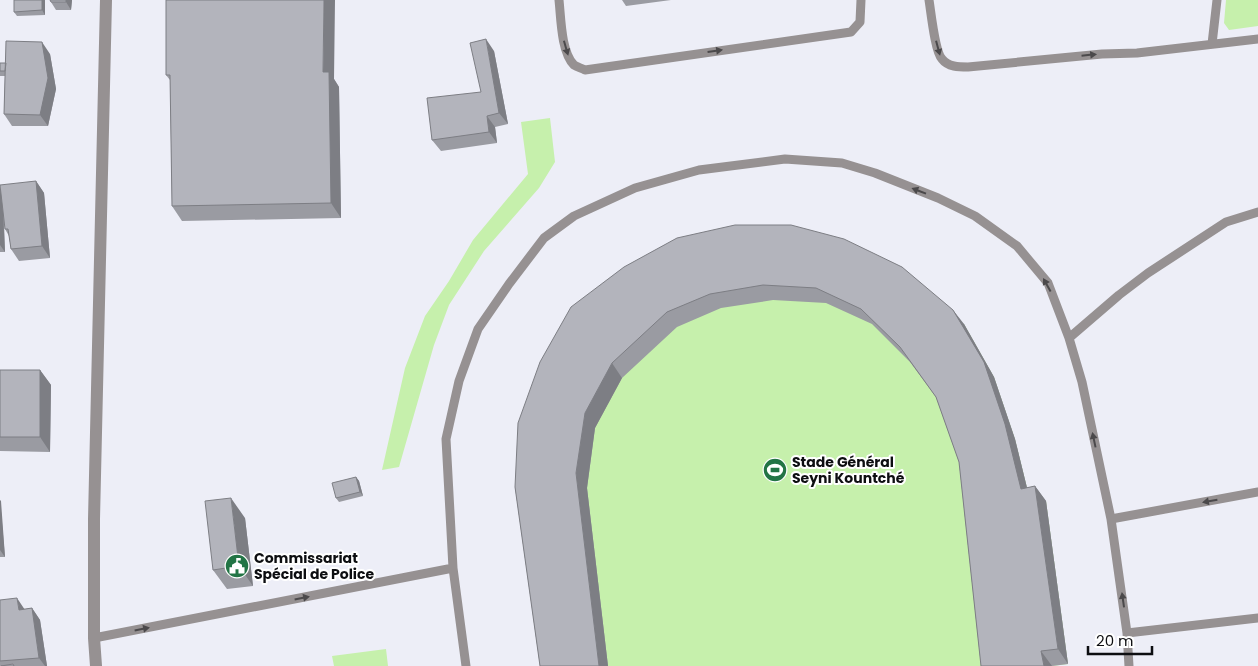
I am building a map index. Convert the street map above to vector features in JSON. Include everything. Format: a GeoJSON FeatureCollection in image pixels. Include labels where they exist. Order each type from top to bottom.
{"type":"FeatureCollection","features":[{"type":"Feature","properties":{"kind":"street"},"geometry":{"type":"LineString","coordinates":[[96,666],[94,638],[94,519],[106,0]]}},
{"type":"Feature","properties":{"kind":"lane"},"geometry":{"type":"LineString","coordinates":[[559,0],[564,43],[569,58],[575,66],[584,70],[851,32],[860,22],[861,0]]}},
{"type":"Feature","properties":{"kind":"lane"},"geometry":{"type":"LineString","coordinates":[[929,0],[938,51],[942,60],[953,66],[968,68],[1102,54],[1137,53],[1258,39]]}},
{"type":"Feature","properties":{"kind":"lane"},"geometry":{"type":"LineString","coordinates":[[1212,44],[1217,0]]}},
{"type":"Feature","properties":{"kind":"lane"},"geometry":{"type":"LineString","coordinates":[[466,666],[453,568],[446,439],[459,380],[478,329],[544,238],[574,216],[635,188],[699,170],[785,159],[842,164],[875,173],[938,198],[975,216],[1017,246],[1048,283],[1069,338],[1082,382],[1111,519],[1127,633],[1129,666]]}},
{"type":"Feature","properties":{"kind":"lane"},"geometry":{"type":"LineString","coordinates":[[1069,338],[1148,273],[1226,222],[1258,212]]}},
{"type":"Feature","properties":{"kind":"lane"},"geometry":{"type":"LineString","coordinates":[[1111,519],[1258,492]]}},
{"type":"Feature","properties":{"kind":"lane"},"geometry":{"type":"LineString","coordinates":[[94,638],[453,568]]}},
{"type":"Feature","properties":{"kind":"lane"},"geometry":{"type":"LineString","coordinates":[[1127,633],[1258,618]]}},
{"type":"Feature","properties":{"kind":"green space"},"geometry":{"type":"Polygon","coordinates":[[[1226,0],[1258,0],[1258,26],[1229,30],[1224,23],[1226,0]]]}},
{"type":"Feature","properties":{"kind":"green space"},"geometry":{"type":"Polygon","coordinates":[[[550,118],[555,162],[539,188],[484,251],[449,305],[434,345],[399,467],[382,470],[405,368],[425,316],[449,281],[473,240],[528,174],[521,122],[550,118]]]}},
{"type":"Feature","properties":{"kind":"green space","name":"Stade Général Seyni Kountché"},"geometry":{"type":"Polygon","coordinates":[[[687,253],[964,324],[994,377],[1015,439],[1031,504],[1046,501],[1068,664],[1052,666],[548,666],[551,376],[687,253]]]}},
{"type":"Feature","properties":{"kind":"green space"},"geometry":{"type":"Polygon","coordinates":[[[386,649],[388,666],[334,666],[332,656],[386,649]]]}},
{"type":"Feature","properties":{"kind":"building"},"geometry":{"type":"Polygon","coordinates":[[[14,0],[42,0],[42,10],[14,12],[14,0]]]}},
{"type":"Feature","properties":{"kind":"building"},"geometry":{"type":"Polygon","coordinates":[[[50,0],[66,0],[66,2],[51,2],[50,0]]]}},
{"type":"Feature","properties":{"kind":"building"},"geometry":{"type":"Polygon","coordinates":[[[166,0],[324,0],[323,72],[329,72],[331,203],[172,206],[170,75],[166,75],[166,0]]]}},
{"type":"Feature","properties":{"kind":"building"},"geometry":{"type":"Polygon","coordinates":[[[486,39],[499,113],[487,116],[489,132],[432,140],[427,98],[481,92],[470,43],[486,39]]]}},
{"type":"Feature","properties":{"kind":"building"},"geometry":{"type":"Polygon","coordinates":[[[6,41],[42,42],[48,78],[40,115],[4,114],[6,41]]]}},
{"type":"Feature","properties":{"kind":"building"},"geometry":{"type":"Polygon","coordinates":[[[0,63],[6,63],[5,71],[0,71],[0,63]]]}},
{"type":"Feature","properties":{"kind":"building"},"geometry":{"type":"Polygon","coordinates":[[[36,181],[42,246],[11,249],[8,229],[5,229],[0,185],[36,181]]]}},
{"type":"Feature","properties":{"kind":"building"},"geometry":{"type":"Polygon","coordinates":[[[735,225],[791,225],[844,239],[902,267],[953,310],[984,362],[1005,424],[1021,489],[1035,486],[1058,649],[1041,651],[1044,666],[981,666],[959,462],[936,397],[900,347],[861,309],[816,288],[763,285],[710,294],[667,312],[612,363],[585,413],[576,473],[599,666],[540,666],[515,487],[518,423],[540,362],[571,307],[624,267],[677,238],[735,225]]]}},
{"type":"Feature","properties":{"kind":"building"},"geometry":{"type":"Polygon","coordinates":[[[0,370],[40,370],[40,437],[0,437],[0,370]]]}},
{"type":"Feature","properties":{"kind":"building"},"geometry":{"type":"Polygon","coordinates":[[[356,477],[360,492],[336,498],[332,483],[356,477]]]}},
{"type":"Feature","properties":{"kind":"building"},"geometry":{"type":"Polygon","coordinates":[[[231,498],[239,566],[213,570],[205,501],[231,498]]]}},
{"type":"Feature","properties":{"kind":"building"},"geometry":{"type":"Polygon","coordinates":[[[17,598],[19,610],[32,608],[39,658],[0,661],[0,600],[17,598]]]}},
{"type":"Feature","properties":{"kind":"place","name":"Stade Général Seyni Kountché"},"geometry":{"type":"Point","coordinates":[775,470]}},
{"type":"Feature","properties":{"kind":"place","name":"Commissariat Spécial de Police"},"geometry":{"type":"Point","coordinates":[237,566]}}]}
